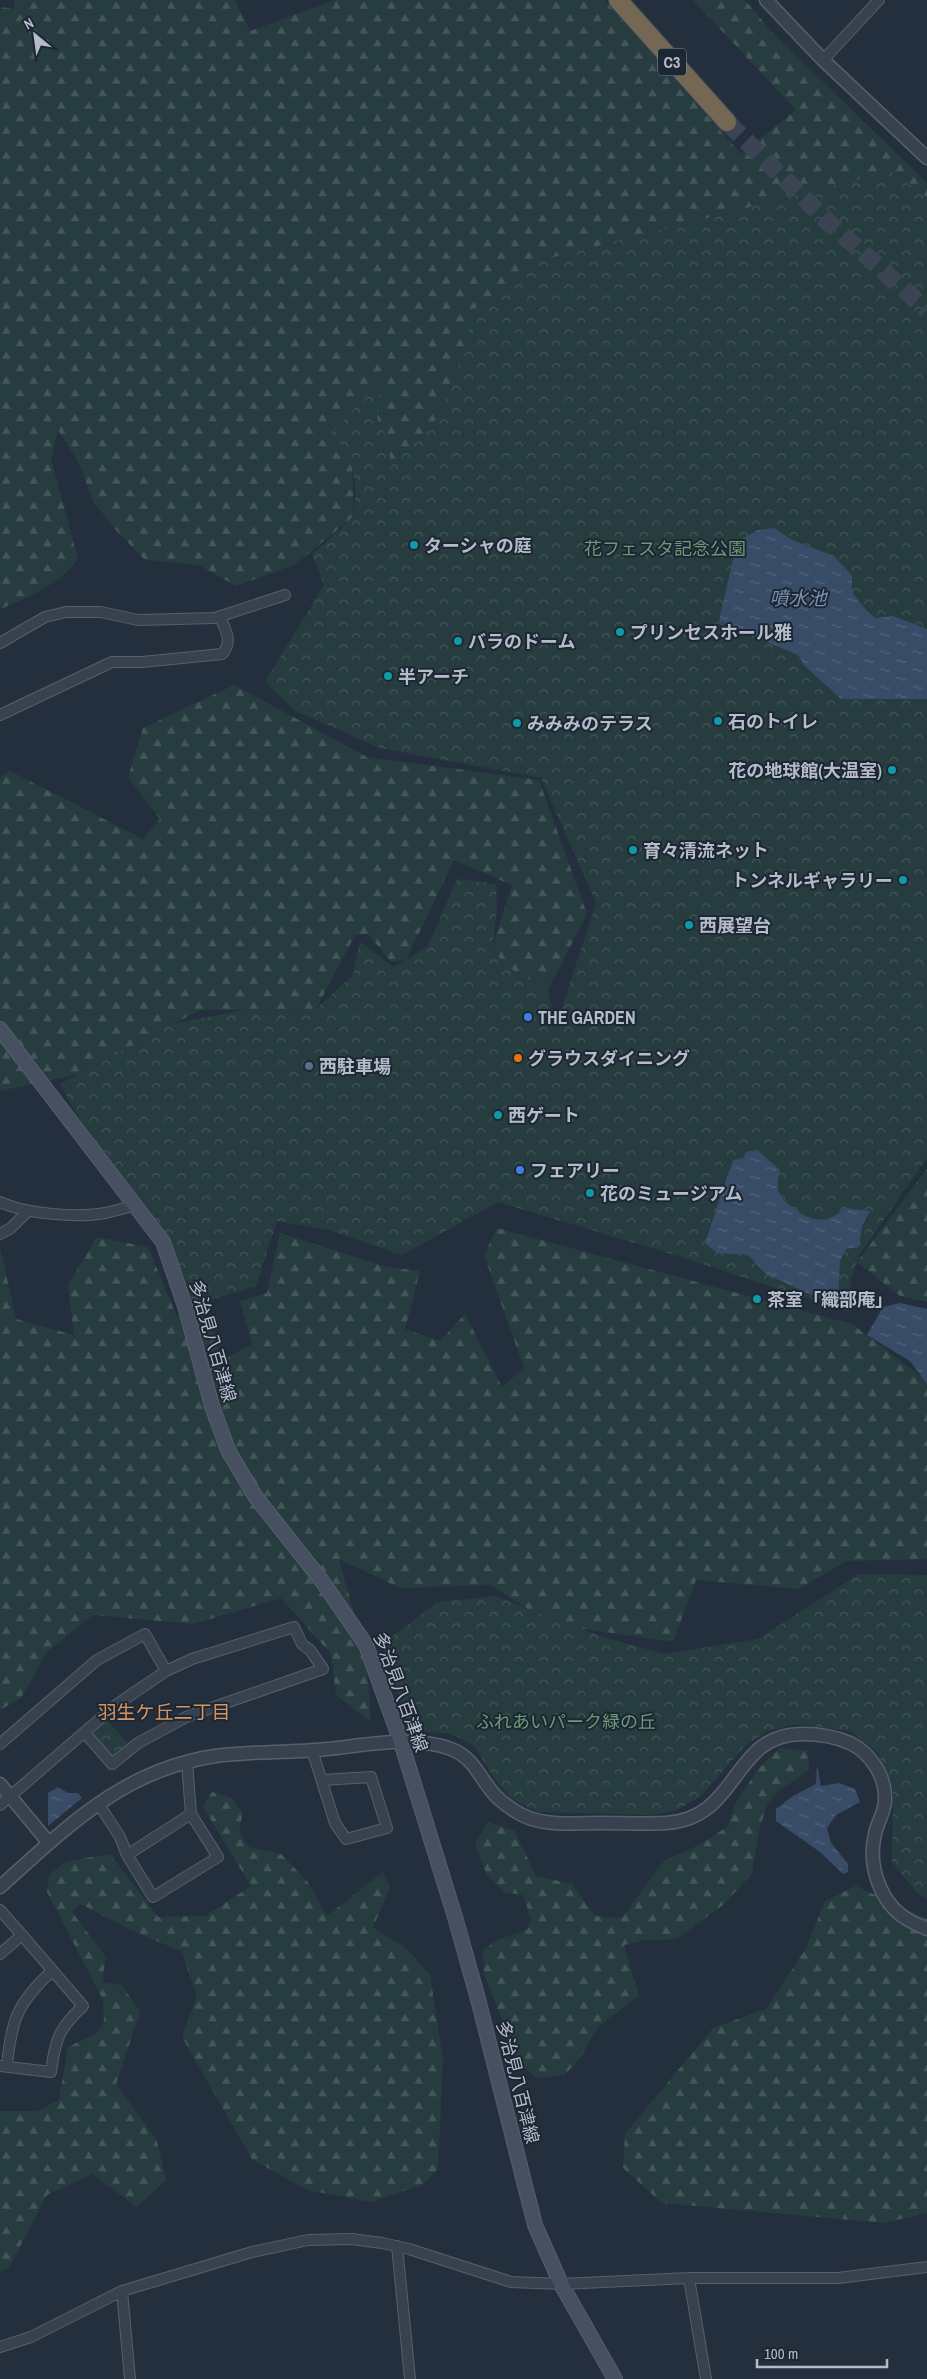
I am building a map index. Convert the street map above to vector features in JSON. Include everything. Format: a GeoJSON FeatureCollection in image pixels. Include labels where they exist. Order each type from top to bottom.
{"type":"FeatureCollection","features":[{"type":"Feature","properties":{"kind":"highway","name":"C3"},"geometry":{"type":"LineString","coordinates":[[618,0],[730,120],[625,0]]}},
{"type":"Feature","properties":{"kind":"main road","name":"多治見八百津線"},"geometry":{"type":"LineString","coordinates":[[0,1029],[163,1242],[184,1306],[212,1406],[228,1450],[255,1496],[358,1630],[373,1663],[401,1742],[478,1999],[535,2225],[561,2284],[615,2379]]}},
{"type":"Feature","properties":{"kind":"street"},"geometry":{"type":"LineString","coordinates":[[766,0],[823,60],[927,158]]}},
{"type":"Feature","properties":{"kind":"street"},"geometry":{"type":"LineString","coordinates":[[823,60],[879,0]]}},
{"type":"Feature","properties":{"kind":"street"},"geometry":{"type":"LineString","coordinates":[[0,642],[45,617],[66,612],[102,612],[138,620],[215,618],[286,595]]}},
{"type":"Feature","properties":{"kind":"street"},"geometry":{"type":"LineString","coordinates":[[0,715],[112,662],[142,662],[222,654],[228,648],[228,638],[220,617]]}},
{"type":"Feature","properties":{"kind":"street"},"geometry":{"type":"LineString","coordinates":[[0,1202],[28,1212],[103,1214],[135,1205]]}},
{"type":"Feature","properties":{"kind":"street"},"geometry":{"type":"LineString","coordinates":[[0,1234],[12,1228],[28,1212]]}},
{"type":"Feature","properties":{"kind":"street"},"geometry":{"type":"LineString","coordinates":[[0,1805],[116,1705],[166,1671],[192,1659],[294,1627],[302,1644],[310,1650],[323,1669],[188,1716],[138,1743],[112,1764],[85,1733]]}},
{"type":"Feature","properties":{"kind":"street"},"geometry":{"type":"LineString","coordinates":[[0,1744],[98,1660],[145,1634],[166,1671]]}},
{"type":"Feature","properties":{"kind":"street"},"geometry":{"type":"LineString","coordinates":[[0,1887],[49,1843],[98,1803],[130,1783],[186,1762],[216,1756],[401,1742],[434,1744],[456,1751],[470,1760],[492,1792],[508,1807],[527,1818],[549,1823],[667,1823],[691,1818],[710,1807],[751,1756],[770,1740],[789,1734],[812,1734],[851,1744],[870,1759],[876,1767],[884,1785],[886,1802],[875,1834],[873,1849],[872,1864],[878,1884],[900,1915],[927,1929]]}},
{"type":"Feature","properties":{"kind":"street"},"geometry":{"type":"LineString","coordinates":[[312,1750],[335,1822],[346,1838],[387,1828],[371,1777],[322,1780]]}},
{"type":"Feature","properties":{"kind":"street"},"geometry":{"type":"LineString","coordinates":[[98,1803],[120,1837],[127,1855],[153,1897],[218,1857],[192,1814],[186,1762]]}},
{"type":"Feature","properties":{"kind":"street"},"geometry":{"type":"LineString","coordinates":[[0,1784],[49,1843]]}},
{"type":"Feature","properties":{"kind":"street"},"geometry":{"type":"LineString","coordinates":[[127,1855],[192,1814]]}},
{"type":"Feature","properties":{"kind":"street"},"geometry":{"type":"LineString","coordinates":[[0,1910],[83,2006],[68,2020],[58,2034],[54,2045],[52,2072],[4,2066],[9,2037],[19,2010],[27,1996],[52,1971]]}},
{"type":"Feature","properties":{"kind":"street"},"geometry":{"type":"LineString","coordinates":[[0,1954],[22,1935]]}},
{"type":"Feature","properties":{"kind":"street"},"geometry":{"type":"LineString","coordinates":[[0,2347],[31,2336],[122,2291],[200,2266],[308,2240],[351,2240],[397,2246],[511,2282],[561,2284],[689,2278],[838,2278],[927,2267]]}},
{"type":"Feature","properties":{"kind":"street"},"geometry":{"type":"LineString","coordinates":[[397,2246],[410,2379]]}},
{"type":"Feature","properties":{"kind":"street"},"geometry":{"type":"LineString","coordinates":[[689,2278],[706,2379]]}},
{"type":"Feature","properties":{"kind":"street"},"geometry":{"type":"LineString","coordinates":[[122,2291],[130,2379]]}},
{"type":"Feature","properties":{"kind":"green space"},"geometry":{"type":"Polygon","coordinates":[[[15,0],[235,0],[250,31],[335,0],[605,0],[741,154],[796,110],[693,0],[745,0],[771,31],[927,183],[927,406],[419,509],[351,431],[354,516],[296,564],[236,586],[199,565],[145,560],[115,529],[93,501],[79,463],[58,430],[51,459],[78,559],[71,568],[53,583],[32,595],[0,609],[0,7],[14,9],[15,0]]]}},
{"type":"Feature","properties":{"kind":"green space","name":"花フェスタ記念公園"},"geometry":{"type":"Polygon","coordinates":[[[890,171],[927,198],[927,1158],[860,1254],[851,1280],[849,1312],[678,1256],[498,1202],[402,1255],[328,1230],[277,1221],[256,1286],[194,1305],[162,1228],[80,1120],[60,1084],[173,1024],[243,1010],[316,1009],[353,975],[360,942],[394,967],[428,946],[457,879],[496,884],[497,910],[492,950],[511,969],[548,990],[556,1026],[596,903],[541,778],[380,748],[295,711],[265,682],[324,585],[312,555],[354,516],[355,490],[353,471],[346,454],[332,432],[354,410],[359,395],[368,387],[381,390],[377,418],[390,445],[390,467],[434,423],[459,363],[475,308],[511,291],[527,264],[890,171]]]}},
{"type":"Feature","properties":{"kind":"green space"},"geometry":{"type":"Polygon","coordinates":[[[234,685],[367,757],[539,780],[587,914],[548,990],[489,957],[512,885],[454,860],[406,960],[391,962],[368,934],[355,935],[316,1009],[200,1010],[79,1074],[0,1091],[0,777],[10,771],[143,839],[160,819],[128,777],[143,728],[234,685]]]}},
{"type":"Feature","properties":{"kind":"green space"},"geometry":{"type":"Polygon","coordinates":[[[927,1169],[927,1302],[900,1296],[857,1262],[927,1169]]]}},
{"type":"Feature","properties":{"kind":"green space"},"geometry":{"type":"Polygon","coordinates":[[[497,1228],[852,1324],[927,1381],[927,1559],[847,1561],[798,1589],[696,1580],[673,1642],[551,1624],[491,1585],[400,1588],[339,1559],[366,1657],[371,1722],[336,1695],[331,1654],[281,1598],[193,1624],[93,1615],[47,1652],[21,1698],[0,1710],[0,1247],[16,1319],[74,1335],[68,1285],[97,1237],[148,1247],[177,1317],[208,1312],[221,1361],[252,1344],[240,1301],[267,1293],[280,1233],[387,1267],[420,1271],[405,1329],[440,1341],[465,1314],[502,1387],[524,1368],[484,1255],[497,1228]]]}},
{"type":"Feature","properties":{"kind":"green space","name":"ふれあいパーク緑の丘"},"geometry":{"type":"Polygon","coordinates":[[[859,1574],[927,1575],[927,1899],[916,1892],[892,1862],[893,1790],[878,1753],[851,1731],[795,1724],[767,1731],[744,1747],[700,1797],[677,1810],[653,1815],[538,1812],[512,1799],[496,1781],[474,1746],[452,1734],[417,1731],[407,1724],[382,1644],[438,1602],[495,1596],[600,1636],[664,1654],[758,1639],[859,1574]]]}},
{"type":"Feature","properties":{"kind":"green space"},"geometry":{"type":"Polygon","coordinates":[[[107,1720],[129,1745],[116,1756],[109,1755],[92,1736],[93,1731],[107,1720]]]}},
{"type":"Feature","properties":{"kind":"green space"},"geometry":{"type":"Polygon","coordinates":[[[780,1748],[807,1751],[810,1769],[779,1791],[768,1803],[759,1830],[752,1874],[723,1905],[677,1939],[646,1940],[624,1945],[639,1996],[598,2027],[582,2055],[565,2075],[536,2078],[519,2062],[484,1974],[483,1950],[497,1940],[528,1929],[531,1920],[523,1895],[504,1892],[487,1875],[475,1844],[488,1822],[515,1831],[536,1876],[572,1884],[595,1916],[622,1918],[664,1861],[703,1843],[728,1826],[735,1804],[758,1769],[780,1748]]]}},
{"type":"Feature","properties":{"kind":"green space"},"geometry":{"type":"Polygon","coordinates":[[[212,1792],[232,1798],[243,1813],[239,1831],[249,1847],[281,1854],[307,1881],[327,1916],[383,1872],[390,1888],[373,1927],[408,1950],[430,1975],[443,2059],[438,2169],[422,2185],[371,2202],[307,2190],[252,2159],[182,2037],[197,1996],[181,1951],[130,1930],[81,1904],[72,1912],[106,1957],[102,1982],[122,1985],[140,2012],[116,2084],[157,2141],[166,2180],[137,2207],[92,2174],[47,2195],[10,2266],[0,2272],[0,2111],[37,2111],[59,2100],[68,2047],[95,2034],[104,2022],[103,2000],[47,1892],[49,1875],[67,1861],[110,1854],[158,1917],[205,1916],[251,1886],[203,1807],[212,1792]]]}},
{"type":"Feature","properties":{"kind":"green space"},"geometry":{"type":"Polygon","coordinates":[[[856,1886],[927,1919],[927,2213],[884,2223],[662,2203],[623,2168],[625,2134],[713,2028],[766,2009],[806,1948],[825,1901],[856,1886]]]}},
{"type":"Feature","properties":{"kind":"water","name":"噴水池"},"geometry":{"type":"Polygon","coordinates":[[[774,528],[792,540],[834,556],[852,576],[852,592],[865,609],[875,618],[893,616],[927,629],[927,699],[841,699],[804,665],[798,655],[719,621],[737,542],[758,530],[774,528]]]}},
{"type":"Feature","properties":{"kind":"water"},"geometry":{"type":"Polygon","coordinates":[[[757,1150],[780,1170],[778,1187],[782,1197],[805,1216],[818,1220],[825,1219],[838,1214],[844,1208],[870,1211],[862,1226],[859,1247],[846,1249],[840,1261],[838,1298],[829,1303],[766,1274],[748,1255],[717,1253],[705,1243],[733,1160],[743,1158],[746,1152],[757,1150]]]}},
{"type":"Feature","properties":{"kind":"water"},"geometry":{"type":"Polygon","coordinates":[[[900,1303],[927,1309],[927,1384],[910,1361],[867,1335],[883,1307],[900,1303]]]}},
{"type":"Feature","properties":{"kind":"water"},"geometry":{"type":"Polygon","coordinates":[[[817,1766],[821,1786],[839,1783],[855,1789],[860,1802],[836,1815],[827,1828],[831,1843],[848,1864],[848,1872],[843,1874],[820,1852],[776,1821],[776,1809],[793,1796],[816,1784],[817,1766]]]}},
{"type":"Feature","properties":{"kind":"water"},"geometry":{"type":"Polygon","coordinates":[[[58,1787],[68,1793],[78,1793],[82,1798],[48,1826],[48,1793],[58,1787]]]}},
{"type":"Feature","properties":{"kind":"tunnel"},"geometry":{"type":"LineString","coordinates":[[727,122],[826,220],[927,310]]}},
{"type":"Feature","properties":{"kind":"place","name":"ターシャの庭"},"geometry":{"type":"Point","coordinates":[414,545]}},
{"type":"Feature","properties":{"kind":"place","name":"プリンセスホール雅"},"geometry":{"type":"Point","coordinates":[620,632]}},
{"type":"Feature","properties":{"kind":"place","name":"バラのドーム"},"geometry":{"type":"Point","coordinates":[458,641]}},
{"type":"Feature","properties":{"kind":"place","name":"半アーチ"},"geometry":{"type":"Point","coordinates":[388,676]}},
{"type":"Feature","properties":{"kind":"place","name":"石のトイレ"},"geometry":{"type":"Point","coordinates":[718,721]}},
{"type":"Feature","properties":{"kind":"place","name":"みみみのテラス"},"geometry":{"type":"Point","coordinates":[517,723]}},
{"type":"Feature","properties":{"kind":"place","name":"花の地球館(大温室)"},"geometry":{"type":"Point","coordinates":[892,770]}},
{"type":"Feature","properties":{"kind":"place","name":"育々清流ネット"},"geometry":{"type":"Point","coordinates":[633,850]}},
{"type":"Feature","properties":{"kind":"place","name":"トンネルギャラリー"},"geometry":{"type":"Point","coordinates":[903,880]}},
{"type":"Feature","properties":{"kind":"place","name":"西展望台"},"geometry":{"type":"Point","coordinates":[689,925]}},
{"type":"Feature","properties":{"kind":"place","name":"THE GARDEN"},"geometry":{"type":"Point","coordinates":[528,1017]}},
{"type":"Feature","properties":{"kind":"place","name":"グラウスダイニング"},"geometry":{"type":"Point","coordinates":[518,1058]}},
{"type":"Feature","properties":{"kind":"place","name":"西駐車場"},"geometry":{"type":"Point","coordinates":[309,1066]}},
{"type":"Feature","properties":{"kind":"place","name":"西ゲート"},"geometry":{"type":"Point","coordinates":[498,1115]}},
{"type":"Feature","properties":{"kind":"place","name":"フェアリー"},"geometry":{"type":"Point","coordinates":[520,1170]}},
{"type":"Feature","properties":{"kind":"place","name":"花のミュージアム"},"geometry":{"type":"Point","coordinates":[590,1193]}},
{"type":"Feature","properties":{"kind":"place","name":"茶室「織部庵」"},"geometry":{"type":"Point","coordinates":[757,1299]}},
{"type":"Feature","properties":{"kind":"district","name":"羽生ケ丘二丁目"},"geometry":{"type":"Point","coordinates":[164,1712]}}]}
